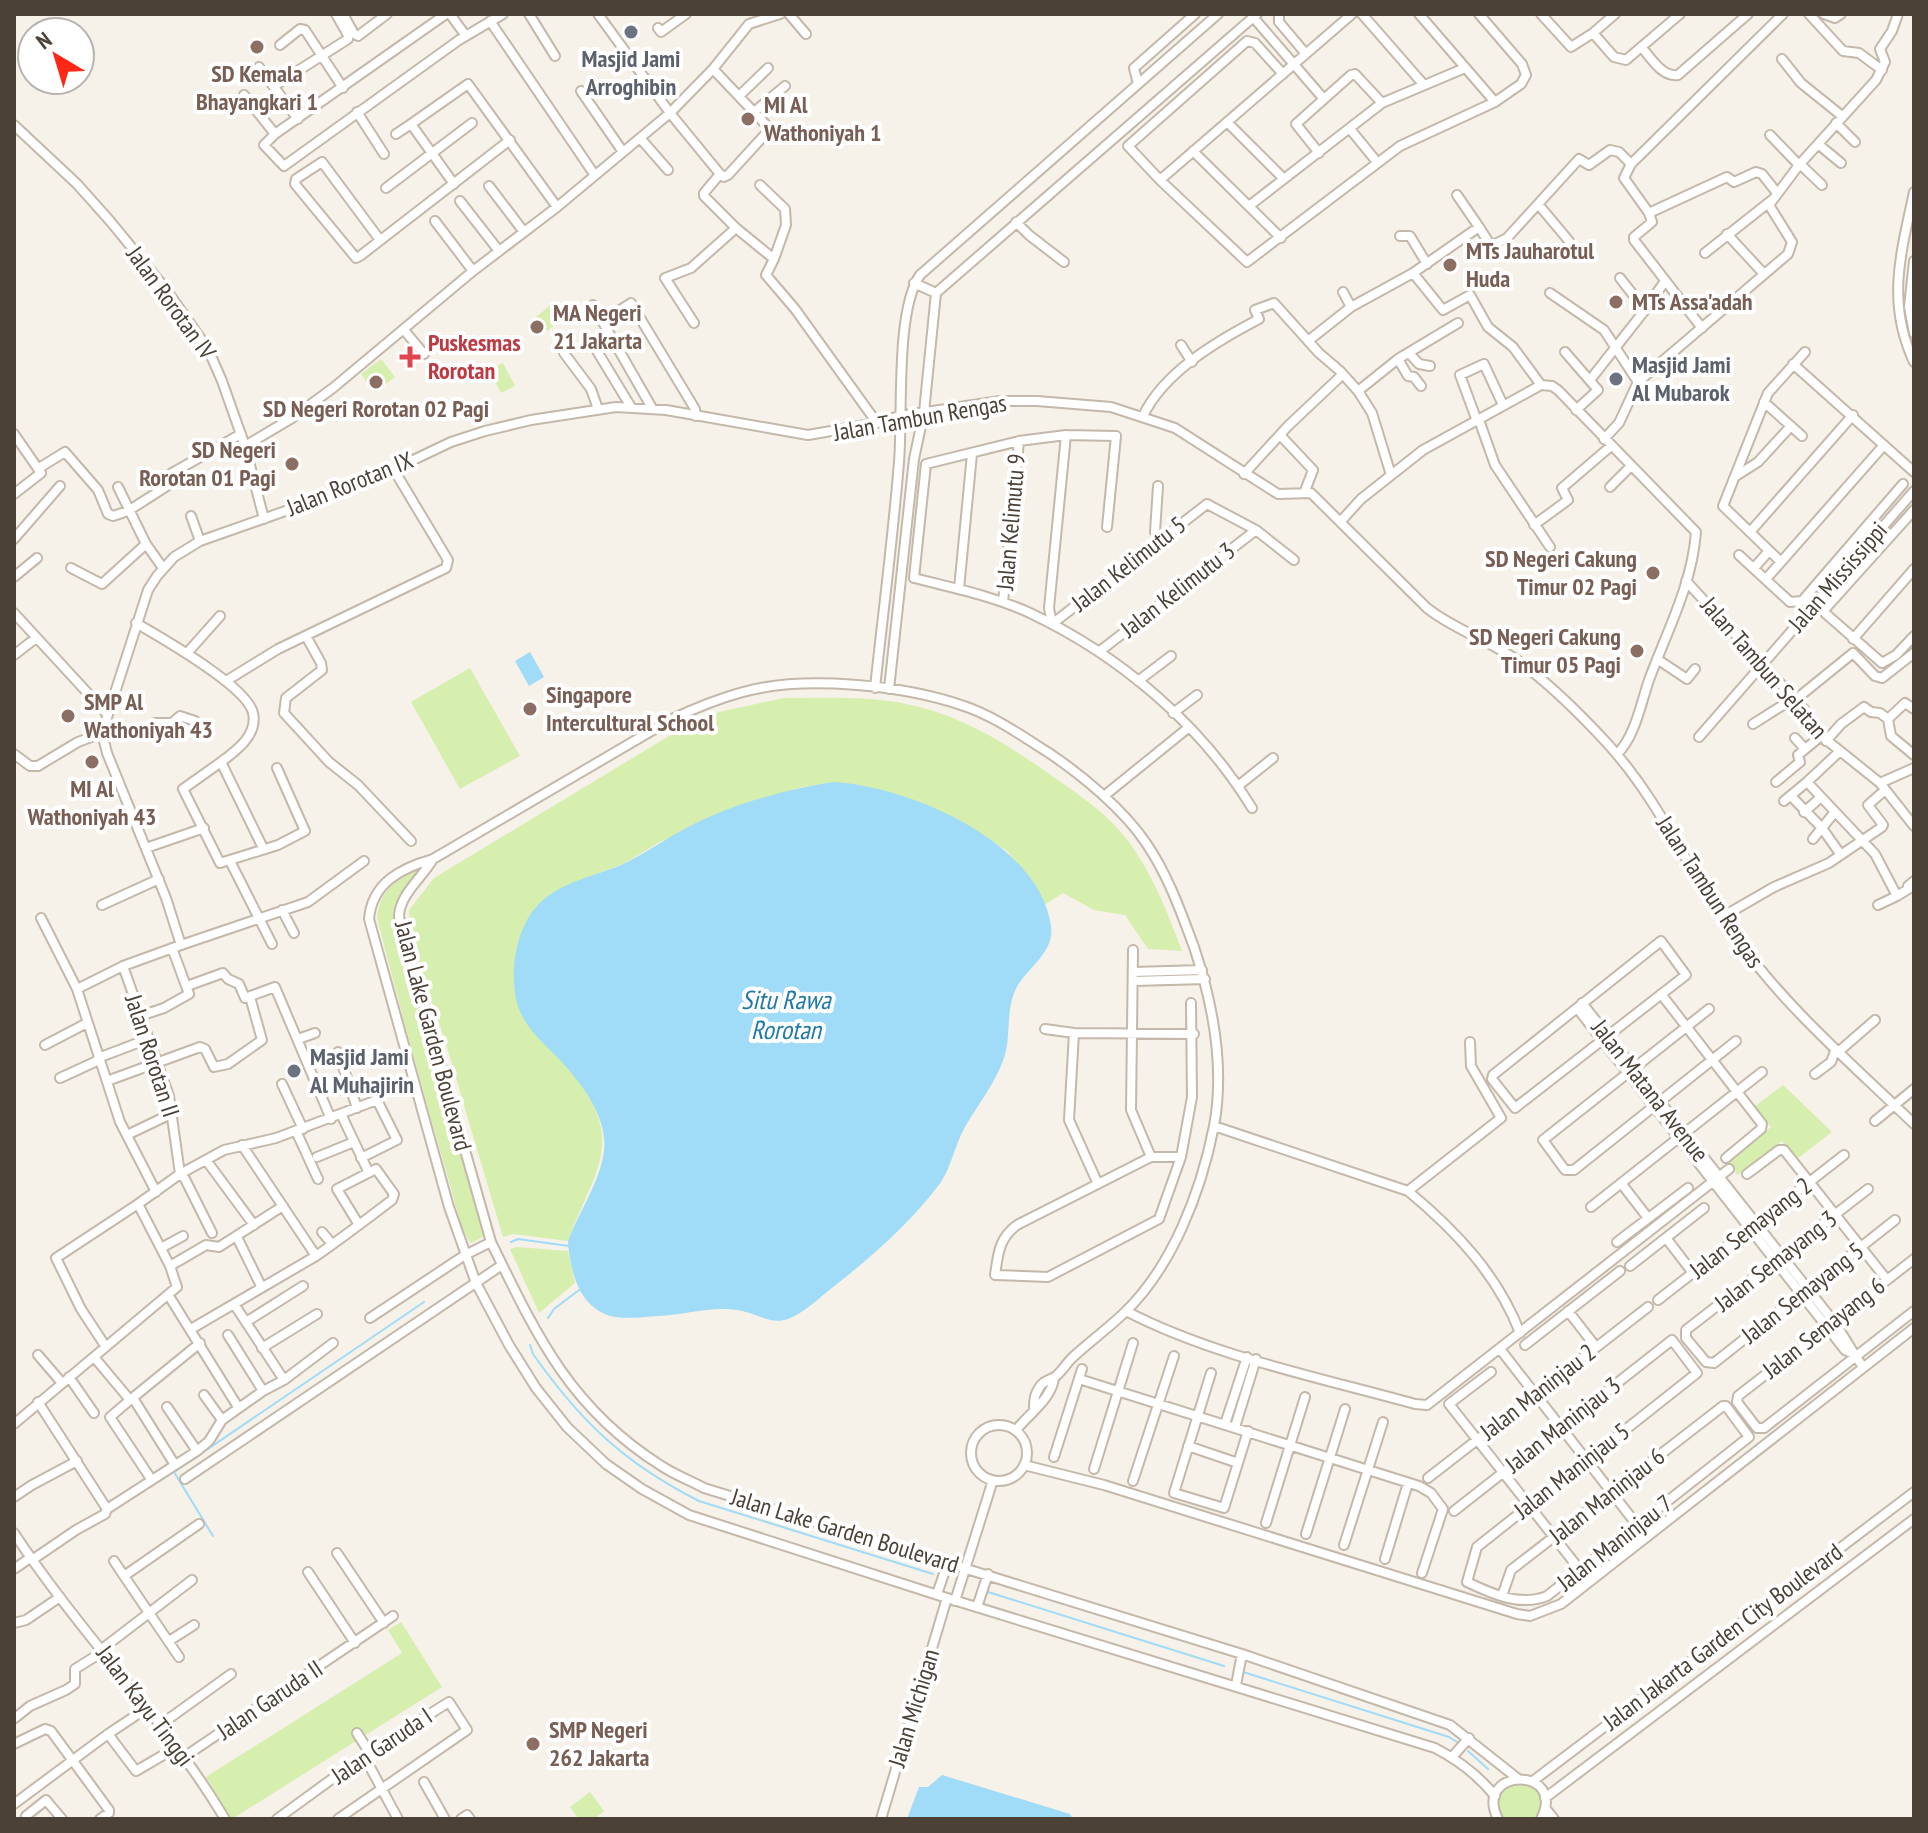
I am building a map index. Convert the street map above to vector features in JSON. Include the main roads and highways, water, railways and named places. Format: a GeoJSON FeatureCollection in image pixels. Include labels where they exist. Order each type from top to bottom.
{"type":"FeatureCollection","features":[{"type":"Feature","properties":{"kind":"water"},"geometry":{"type":"Polygon","coordinates":[[[530,652],[544,677],[529,686],[515,661],[530,652]]]}},
{"type":"Feature","properties":{"kind":"water","name":"Situ Rawa Rorotan"},"geometry":{"type":"Polygon","coordinates":[[[833,782],[897,794],[966,824],[997,844],[1022,868],[1041,896],[1051,926],[1051,936],[1043,954],[1014,993],[1006,1050],[1000,1067],[970,1118],[945,1175],[929,1197],[873,1254],[799,1314],[776,1321],[732,1309],[631,1318],[603,1313],[585,1298],[579,1288],[571,1265],[568,1241],[602,1163],[604,1138],[597,1111],[590,1099],[565,1065],[533,1032],[517,1003],[515,962],[526,922],[550,894],[619,866],[722,811],[796,789],[833,782]]]}},
{"type":"Feature","properties":{"kind":"water"},"geometry":{"type":"Polygon","coordinates":[[[942,1775],[1070,1814],[1073,1819],[907,1819],[919,1787],[928,1787],[942,1775]]]}},
{"type":"Feature","properties":{"kind":"waterway"},"geometry":{"type":"LineString","coordinates":[[511,1242],[518,1239],[569,1246]]}},
{"type":"Feature","properties":{"kind":"waterway"},"geometry":{"type":"LineString","coordinates":[[548,1318],[554,1309],[579,1290]]}},
{"type":"Feature","properties":{"kind":"waterway"},"geometry":{"type":"LineString","coordinates":[[213,1536],[174,1472],[424,1302]]}},
{"type":"Feature","properties":{"kind":"waterway"},"geometry":{"type":"LineString","coordinates":[[530,1345],[551,1378],[587,1420],[626,1456],[672,1487],[699,1501],[933,1574]]}},
{"type":"Feature","properties":{"kind":"waterway"},"geometry":{"type":"LineString","coordinates":[[988,1592],[1224,1666]]}},
{"type":"Feature","properties":{"kind":"waterway"},"geometry":{"type":"LineString","coordinates":[[1243,1672],[1457,1742]]}},
{"type":"Feature","properties":{"kind":"waterway"},"geometry":{"type":"LineString","coordinates":[[1468,1751],[1488,1769]]}},
{"type":"Feature","properties":{"kind":"place","name":"Masjid Jami Arroghibin"},"geometry":{"type":"Point","coordinates":[631,32]}},
{"type":"Feature","properties":{"kind":"place","name":"SD Kemala Bhayangkari 1"},"geometry":{"type":"Point","coordinates":[257,47]}},
{"type":"Feature","properties":{"kind":"place","name":"MI Al Wathoniyah 1"},"geometry":{"type":"Point","coordinates":[748,119]}},
{"type":"Feature","properties":{"kind":"place","name":"MTs Jauharotul Huda"},"geometry":{"type":"Point","coordinates":[1450,265]}},
{"type":"Feature","properties":{"kind":"place","name":"MTs Assa'adah"},"geometry":{"type":"Point","coordinates":[1616,302]}},
{"type":"Feature","properties":{"kind":"place","name":"MA Negeri 21 Jakarta"},"geometry":{"type":"Point","coordinates":[537,327]}},
{"type":"Feature","properties":{"kind":"place","name":"Puskesmas Rorotan"},"geometry":{"type":"Point","coordinates":[410,357]}},
{"type":"Feature","properties":{"kind":"place","name":"Masjid Jami Al Mubarok"},"geometry":{"type":"Point","coordinates":[1616,379]}},
{"type":"Feature","properties":{"kind":"place","name":"SD Negeri Rorotan 02 Pagi"},"geometry":{"type":"Point","coordinates":[376,382]}},
{"type":"Feature","properties":{"kind":"place","name":"SD Negeri Rorotan 01 Pagi"},"geometry":{"type":"Point","coordinates":[292,464]}},
{"type":"Feature","properties":{"kind":"place","name":"SD Negeri Cakung Timur 02 Pagi"},"geometry":{"type":"Point","coordinates":[1653,573]}},
{"type":"Feature","properties":{"kind":"place","name":"SD Negeri Cakung Timur 05 Pagi"},"geometry":{"type":"Point","coordinates":[1637,651]}},
{"type":"Feature","properties":{"kind":"place","name":"Singapore Intercultural School"},"geometry":{"type":"Point","coordinates":[530,709]}},
{"type":"Feature","properties":{"kind":"place","name":"SMP Al Wathoniyah 43"},"geometry":{"type":"Point","coordinates":[68,716]}},
{"type":"Feature","properties":{"kind":"place","name":"MI Al Wathoniyah 43"},"geometry":{"type":"Point","coordinates":[92,762]}},
{"type":"Feature","properties":{"kind":"place","name":"Masjid Jami Al Muhajirin"},"geometry":{"type":"Point","coordinates":[294,1071]}},
{"type":"Feature","properties":{"kind":"place","name":"SMP Negeri 262 Jakarta"},"geometry":{"type":"Point","coordinates":[533,1744]}}]}
